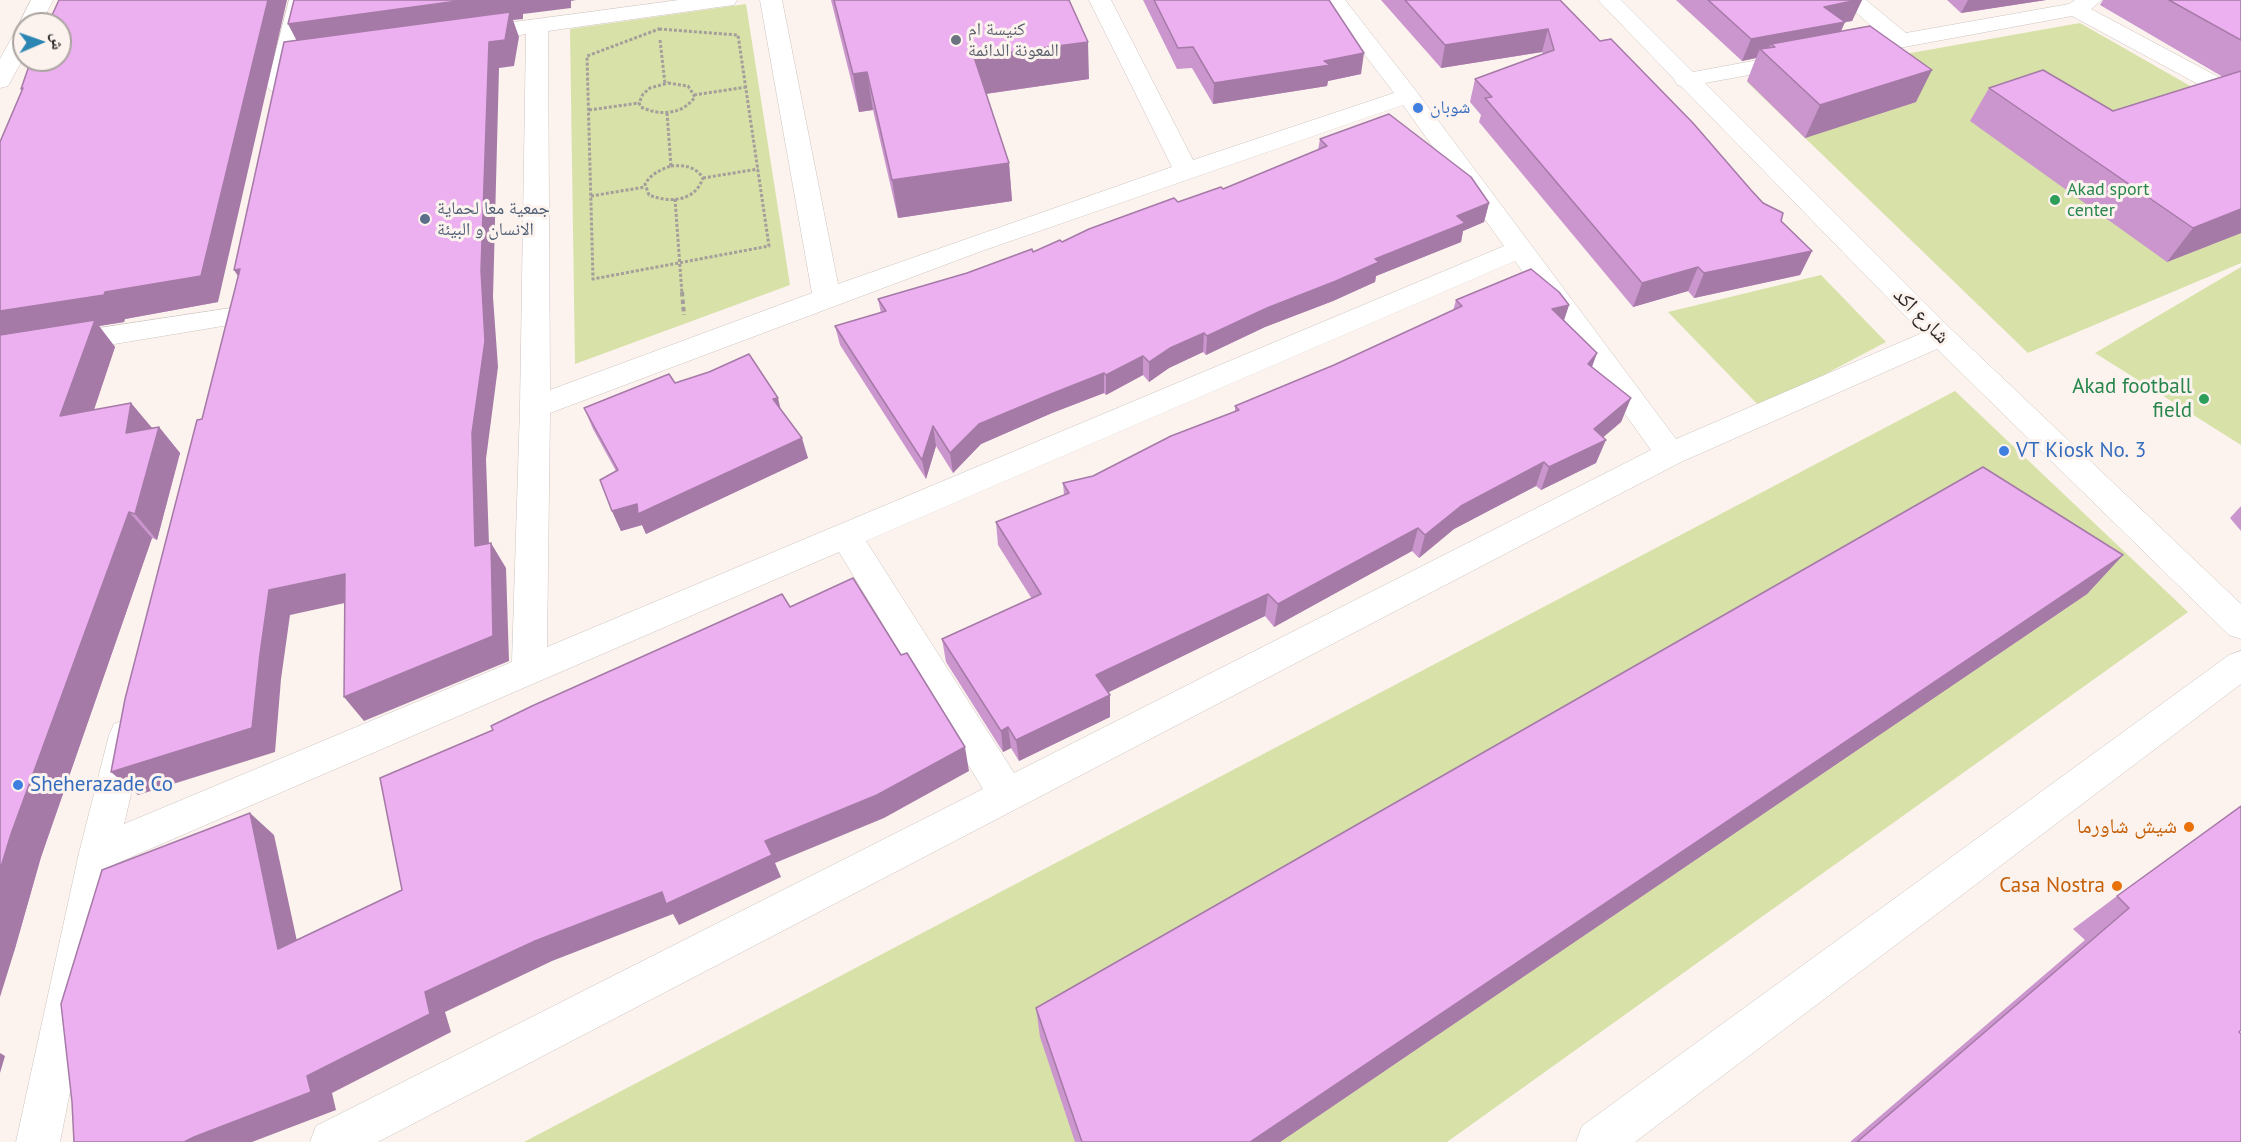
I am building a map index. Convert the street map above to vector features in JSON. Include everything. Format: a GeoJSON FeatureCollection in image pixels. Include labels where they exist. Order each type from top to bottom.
{"type":"FeatureCollection","features":[{"type":"Feature","properties":{"kind":"street"},"geometry":{"type":"LineString","coordinates":[[272,119],[296,60],[300,0]]}},
{"type":"Feature","properties":{"kind":"street"},"geometry":{"type":"LineString","coordinates":[[491,33],[726,0]]}},
{"type":"Feature","properties":{"kind":"street"},"geometry":{"type":"LineString","coordinates":[[771,0],[827,298]]}},
{"type":"Feature","properties":{"kind":"street"},"geometry":{"type":"LineString","coordinates":[[1100,0],[1185,169]]}},
{"type":"Feature","properties":{"kind":"street"},"geometry":{"type":"LineString","coordinates":[[1334,0],[1408,96],[1518,250],[1670,454]]}},
{"type":"Feature","properties":{"kind":"street","name":"شارع اكد"},"geometry":{"type":"LineString","coordinates":[[1609,0],[1685,80],[1941,336],[2241,625]]}},
{"type":"Feature","properties":{"kind":"street"},"geometry":{"type":"LineString","coordinates":[[1853,0],[1902,41]]}},
{"type":"Feature","properties":{"kind":"street"},"geometry":{"type":"LineString","coordinates":[[1685,80],[1902,41],[2083,4],[2241,98]]}},
{"type":"Feature","properties":{"kind":"street"},"geometry":{"type":"LineString","coordinates":[[529,669],[535,407],[537,26]]}},
{"type":"Feature","properties":{"kind":"street"},"geometry":{"type":"LineString","coordinates":[[0,81],[12,58]]}},
{"type":"Feature","properties":{"kind":"street"},"geometry":{"type":"LineString","coordinates":[[535,407],[687,349],[1185,169],[1408,96]]}},
{"type":"Feature","properties":{"kind":"street"},"geometry":{"type":"LineString","coordinates":[[98,853],[1518,250]]}},
{"type":"Feature","properties":{"kind":"street"},"geometry":{"type":"LineString","coordinates":[[0,353],[234,305],[223,351]]}},
{"type":"Feature","properties":{"kind":"street"},"geometry":{"type":"LineString","coordinates":[[332,1142],[1670,454],[1941,336]]}},
{"type":"Feature","properties":{"kind":"street"},"geometry":{"type":"LineString","coordinates":[[845,535],[1007,795]]}},
{"type":"Feature","properties":{"kind":"street"},"geometry":{"type":"LineString","coordinates":[[1598,1142],[2241,665]]}},
{"type":"Feature","properties":{"kind":"street"},"geometry":{"type":"LineString","coordinates":[[38,1142],[98,853],[135,704]]}},
{"type":"Feature","properties":{"kind":"path"},"geometry":{"type":"LineString","coordinates":[[659,29],[665,84]]}},
{"type":"Feature","properties":{"kind":"path"},"geometry":{"type":"LineString","coordinates":[[659,29],[738,35],[769,246],[593,279],[587,56],[659,29]]}},
{"type":"Feature","properties":{"kind":"path"},"geometry":{"type":"LineString","coordinates":[[639,103],[644,92],[665,84],[686,85],[694,94]]}},
{"type":"Feature","properties":{"kind":"path"},"geometry":{"type":"LineString","coordinates":[[694,94],[747,87]]}},
{"type":"Feature","properties":{"kind":"path"},"geometry":{"type":"LineString","coordinates":[[639,103],[646,111],[667,113],[687,106],[694,94]]}},
{"type":"Feature","properties":{"kind":"path"},"geometry":{"type":"LineString","coordinates":[[589,110],[639,103]]}},
{"type":"Feature","properties":{"kind":"path"},"geometry":{"type":"LineString","coordinates":[[667,113],[671,166]]}},
{"type":"Feature","properties":{"kind":"path"},"geometry":{"type":"LineString","coordinates":[[671,166],[691,167],[704,178],[698,190],[675,199],[656,198],[649,195],[645,187],[648,178],[654,173],[671,166]]}},
{"type":"Feature","properties":{"kind":"path"},"geometry":{"type":"LineString","coordinates":[[704,178],[758,169]]}},
{"type":"Feature","properties":{"kind":"path"},"geometry":{"type":"LineString","coordinates":[[591,196],[645,187]]}},
{"type":"Feature","properties":{"kind":"path"},"geometry":{"type":"LineString","coordinates":[[675,199],[687,349]]}},
{"type":"Feature","properties":{"kind":"green space"},"geometry":{"type":"Polygon","coordinates":[[[746,4],[790,285],[575,364],[570,29],[746,4]]]}},
{"type":"Feature","properties":{"kind":"green space","name":"Akad sport center"},"geometry":{"type":"Polygon","coordinates":[[[2080,23],[2241,115],[2241,263],[2028,353],[1747,82],[2080,23]]]}},
{"type":"Feature","properties":{"kind":"green space","name":"Akad football field"},"geometry":{"type":"Polygon","coordinates":[[[2241,267],[2241,445],[2095,353],[2241,267]]]}},
{"type":"Feature","properties":{"kind":"green space"},"geometry":{"type":"Polygon","coordinates":[[[1821,275],[1886,342],[1761,408],[1668,312],[1821,275]]]}},
{"type":"Feature","properties":{"kind":"green space"},"geometry":{"type":"Polygon","coordinates":[[[1955,391],[2188,612],[1447,1142],[524,1142],[1955,391]]]}},
{"type":"Feature","properties":{"kind":"building"},"geometry":{"type":"Polygon","coordinates":[[[59,0],[268,0],[201,276],[105,292],[104,295],[0,311],[0,142],[23,88],[21,89],[27,72],[72,72],[72,12],[54,12],[59,0]]]}},
{"type":"Feature","properties":{"kind":"building"},"geometry":{"type":"Polygon","coordinates":[[[294,0],[465,0],[288,24],[294,0]]]}},
{"type":"Feature","properties":{"kind":"building","name":"كنيسة ام المعونة الدائمة"},"geometry":{"type":"Polygon","coordinates":[[[834,0],[1069,0],[1088,42],[974,57],[1009,163],[892,180],[867,72],[853,74],[834,0]]]}},
{"type":"Feature","properties":{"kind":"building"},"geometry":{"type":"Polygon","coordinates":[[[1154,0],[1329,0],[1364,53],[1324,61],[1330,65],[1214,83],[1193,47],[1178,48],[1154,0]]]}},
{"type":"Feature","properties":{"kind":"building"},"geometry":{"type":"Polygon","coordinates":[[[1405,0],[1560,0],[1600,41],[1611,39],[1693,123],[1763,203],[1783,213],[1781,221],[1812,251],[1704,273],[1698,267],[1642,283],[1485,98],[1492,97],[1475,79],[1554,50],[1548,29],[1445,45],[1405,0]]]}},
{"type":"Feature","properties":{"kind":"building"},"geometry":{"type":"Polygon","coordinates":[[[1708,0],[1857,0],[1824,7],[1845,22],[1751,39],[1708,0]]]}},
{"type":"Feature","properties":{"kind":"building"},"geometry":{"type":"Polygon","coordinates":[[[2169,0],[2241,0],[2241,40],[2169,0]]]}},
{"type":"Feature","properties":{"kind":"building"},"geometry":{"type":"Polygon","coordinates":[[[510,12],[505,40],[489,42],[481,270],[485,341],[472,433],[475,546],[491,543],[493,636],[344,697],[345,574],[269,590],[252,728],[111,772],[125,699],[197,420],[202,419],[240,269],[234,270],[284,42],[510,12]]]}},
{"type":"Feature","properties":{"kind":"building"},"geometry":{"type":"Polygon","coordinates":[[[1870,26],[1932,70],[1820,105],[1760,49],[1775,47],[1771,44],[1870,26]]]}},
{"type":"Feature","properties":{"kind":"building"},"geometry":{"type":"Polygon","coordinates":[[[2043,70],[2113,111],[2241,71],[2241,209],[2193,228],[1989,88],[2043,70]]]}},
{"type":"Feature","properties":{"kind":"building"},"geometry":{"type":"Polygon","coordinates":[[[1389,114],[1471,177],[1489,203],[1457,216],[1465,223],[1375,259],[1379,262],[1336,281],[1267,308],[1207,336],[1204,333],[1170,348],[1149,362],[1143,356],[1106,375],[1104,373],[979,424],[950,453],[933,426],[922,460],[835,326],[886,311],[878,299],[967,273],[1032,249],[1033,252],[1174,198],[1178,202],[1221,187],[1223,189],[1327,146],[1320,139],[1389,114]]]}},
{"type":"Feature","properties":{"kind":"building"},"geometry":{"type":"Polygon","coordinates":[[[1531,269],[1559,292],[1569,305],[1552,309],[1597,353],[1588,364],[1631,398],[1594,429],[1606,440],[1549,467],[1544,462],[1461,506],[1425,535],[1418,528],[1278,604],[1268,594],[1096,675],[1110,695],[1016,740],[1008,727],[1001,731],[942,639],[1041,594],[996,522],[1069,493],[1063,483],[1093,476],[1171,436],[1239,410],[1235,406],[1334,365],[1462,306],[1456,300],[1531,269]]]}},
{"type":"Feature","properties":{"kind":"building"},"geometry":{"type":"Polygon","coordinates":[[[95,320],[60,416],[131,403],[126,433],[159,427],[135,514],[129,512],[11,834],[0,870],[0,335],[95,320]]]}},
{"type":"Feature","properties":{"kind":"building"},"geometry":{"type":"Polygon","coordinates":[[[749,354],[778,398],[773,399],[802,438],[638,514],[637,504],[612,511],[600,480],[618,470],[584,408],[669,374],[675,383],[709,372],[749,354]]]}},
{"type":"Feature","properties":{"kind":"building"},"geometry":{"type":"Polygon","coordinates":[[[1983,467],[2123,555],[1250,1142],[1082,1142],[1036,1008],[1983,467]]]}},
{"type":"Feature","properties":{"kind":"building"},"geometry":{"type":"Polygon","coordinates":[[[853,578],[901,655],[907,653],[965,747],[877,795],[765,841],[772,855],[666,904],[662,892],[535,941],[425,992],[430,1014],[307,1076],[311,1092],[184,1142],[74,1142],[61,1004],[102,870],[250,813],[278,949],[402,890],[380,778],[493,730],[491,726],[532,706],[782,594],[790,607],[853,578]]]}},
{"type":"Feature","properties":{"kind":"building"},"geometry":{"type":"Polygon","coordinates":[[[2241,806],[2241,1030],[2239,1032],[2241,1034],[2241,1142],[1857,1142],[2129,908],[2117,896],[2241,806]]]}},
{"type":"Feature","properties":{"kind":"place","name":"كنيسة ام المعونة الدائمة"},"geometry":{"type":"Point","coordinates":[956,40]}},
{"type":"Feature","properties":{"kind":"place","name":"شوبان"},"geometry":{"type":"Point","coordinates":[1418,108]}},
{"type":"Feature","properties":{"kind":"place","name":"Akad sport center"},"geometry":{"type":"Point","coordinates":[2055,200]}},
{"type":"Feature","properties":{"kind":"place","name":"جمعية معا لحماية الانسان و البيئة"},"geometry":{"type":"Point","coordinates":[425,219]}},
{"type":"Feature","properties":{"kind":"place","name":"Akad football field"},"geometry":{"type":"Point","coordinates":[2204,399]}},
{"type":"Feature","properties":{"kind":"place","name":"VT Kiosk No. 3"},"geometry":{"type":"Point","coordinates":[2004,451]}},
{"type":"Feature","properties":{"kind":"place","name":"Sheherazade Co"},"geometry":{"type":"Point","coordinates":[18,785]}},
{"type":"Feature","properties":{"kind":"place","name":"شيش شاورما"},"geometry":{"type":"Point","coordinates":[2189,827]}},
{"type":"Feature","properties":{"kind":"place","name":"Casa Nostra"},"geometry":{"type":"Point","coordinates":[2117,886]}}]}
